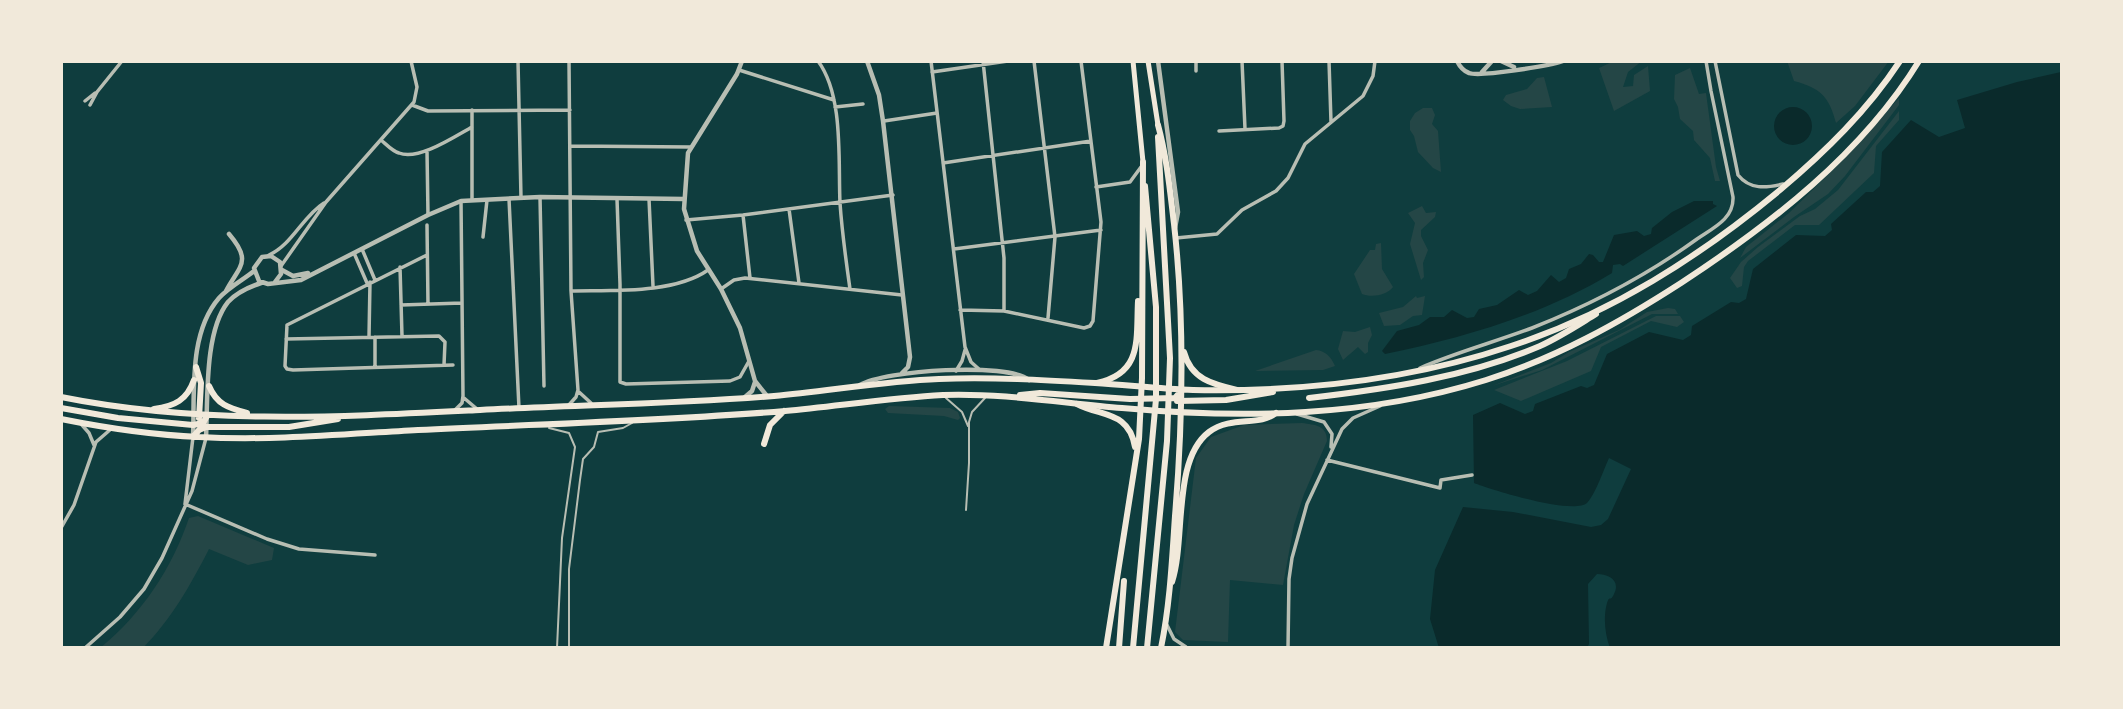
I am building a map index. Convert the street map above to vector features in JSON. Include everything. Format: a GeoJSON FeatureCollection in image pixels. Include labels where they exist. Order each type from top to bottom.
{"type":"FeatureCollection","features":[{"type":"Feature","properties":{"kind":"highway"},"geometry":{"type":"LineString","coordinates":[[1309,398],[1371,391],[1472,369],[1539,346],[1596,314],[1716,241],[1788,183],[1868,106],[1900,61]]}},
{"type":"Feature","properties":{"kind":"highway"},"geometry":{"type":"LineString","coordinates":[[61,419],[206,438],[639,420],[785,411],[942,395],[1012,397],[1181,412],[1295,414],[1383,405],[1482,381],[1527,366],[1578,344],[1669,290],[1749,236],[1834,164],[1870,127],[1919,61]]}},
{"type":"Feature","properties":{"kind":"highway"},"geometry":{"type":"LineString","coordinates":[[1158,125],[1166,161],[1176,238],[1182,390],[1169,591],[1161,648]]}},
{"type":"Feature","properties":{"kind":"highway"},"geometry":{"type":"LineString","coordinates":[[1147,648],[1167,441],[1170,358],[1158,125]]}},
{"type":"Feature","properties":{"kind":"highway"},"geometry":{"type":"LineString","coordinates":[[1106,648],[1134,477],[1141,399],[1143,162]]}},
{"type":"Feature","properties":{"kind":"highway"},"geometry":{"type":"LineString","coordinates":[[1133,648],[1153,439],[1157,358],[1152,248],[1143,162]]}},
{"type":"Feature","properties":{"kind":"highway"},"geometry":{"type":"LineString","coordinates":[[1097,383],[1119,376],[1133,357],[1142,257]]}},
{"type":"Feature","properties":{"kind":"highway"},"geometry":{"type":"LineString","coordinates":[[1140,410],[1145,402],[1226,400],[1289,388],[1409,373],[1510,347],[1596,314]]}},
{"type":"Feature","properties":{"kind":"highway"},"geometry":{"type":"LineString","coordinates":[[1181,340],[1186,361],[1197,376],[1210,383],[1237,390]]}},
{"type":"Feature","properties":{"kind":"highway"},"geometry":{"type":"LineString","coordinates":[[193,437],[205,421],[200,416],[201,383],[196,367]]}},
{"type":"Feature","properties":{"kind":"highway"},"geometry":{"type":"LineString","coordinates":[[61,397],[145,411],[200,416],[347,417],[768,396],[934,379],[1097,383],[1182,390],[1289,388]]}},
{"type":"Feature","properties":{"kind":"highway"},"geometry":{"type":"LineString","coordinates":[[145,411],[178,403],[188,394],[194,380]]}},
{"type":"Feature","properties":{"kind":"highway"},"geometry":{"type":"LineString","coordinates":[[209,386],[214,397],[223,405],[256,416]]}},
{"type":"Feature","properties":{"kind":"highway"},"geometry":{"type":"LineString","coordinates":[[1012,397],[1040,393],[1141,399],[1175,398],[1182,390]]}},
{"type":"Feature","properties":{"kind":"highway"},"geometry":{"type":"LineString","coordinates":[[1077,404],[1113,416],[1126,426],[1135,447],[1134,477]]}},
{"type":"Feature","properties":{"kind":"highway"},"geometry":{"type":"LineString","coordinates":[[61,408],[118,418],[199,427],[289,427],[313,425],[347,417]]}},
{"type":"Feature","properties":{"kind":"highway"},"geometry":{"type":"LineString","coordinates":[[764,444],[770,425],[785,411]]}},
{"type":"Feature","properties":{"kind":"highway"},"geometry":{"type":"LineString","coordinates":[[1169,591],[1178,557],[1187,464],[1194,450],[1204,437],[1221,425],[1235,421],[1267,419],[1276,414]]}},
{"type":"Feature","properties":{"kind":"highway"},"geometry":{"type":"LineString","coordinates":[[199,427],[206,438]]}},
{"type":"Feature","properties":{"kind":"highway"},"geometry":{"type":"LineString","coordinates":[[1119,648],[1124,581]]}},
{"type":"Feature","properties":{"kind":"main road"},"geometry":{"type":"LineString","coordinates":[[1133,61],[1143,162]]}},
{"type":"Feature","properties":{"kind":"main road"},"geometry":{"type":"LineString","coordinates":[[1148,61],[1158,125]]}},
{"type":"Feature","properties":{"kind":"street"},"geometry":{"type":"LineString","coordinates":[[90,105],[122,61]]}},
{"type":"Feature","properties":{"kind":"street"},"geometry":{"type":"LineString","coordinates":[[275,282],[326,202],[411,105],[417,91],[411,61]]}},
{"type":"Feature","properties":{"kind":"street"},"geometry":{"type":"LineString","coordinates":[[518,61],[522,198]]}},
{"type":"Feature","properties":{"kind":"street"},"geometry":{"type":"LineString","coordinates":[[568,406],[574,401],[578,390],[571,291],[569,61]]}},
{"type":"Feature","properties":{"kind":"street"},"geometry":{"type":"LineString","coordinates":[[741,61],[739,70],[690,147],[685,165],[684,199],[692,241],[721,289],[740,328],[755,381],[768,396]]}},
{"type":"Feature","properties":{"kind":"street"},"geometry":{"type":"LineString","coordinates":[[818,61],[827,75],[835,107],[840,202],[850,289]]}},
{"type":"Feature","properties":{"kind":"street"},"geometry":{"type":"LineString","coordinates":[[867,61],[879,95],[883,121],[911,357],[922,372]]}},
{"type":"Feature","properties":{"kind":"street"},"geometry":{"type":"LineString","coordinates":[[931,61],[965,347],[971,362],[981,371]]}},
{"type":"Feature","properties":{"kind":"street"},"geometry":{"type":"LineString","coordinates":[[932,72],[1008,61]]}},
{"type":"Feature","properties":{"kind":"street"},"geometry":{"type":"LineString","coordinates":[[1034,61],[1055,237],[1048,318]]}},
{"type":"Feature","properties":{"kind":"street"},"geometry":{"type":"LineString","coordinates":[[960,310],[1004,311],[1048,318],[1084,328],[1090,326],[1093,321],[1101,230],[1081,61]]}},
{"type":"Feature","properties":{"kind":"street"},"geometry":{"type":"LineString","coordinates":[[1158,61],[1178,212],[1175,229]]}},
{"type":"Feature","properties":{"kind":"street"},"geometry":{"type":"LineString","coordinates":[[1196,61],[1196,71]]}},
{"type":"Feature","properties":{"kind":"street"},"geometry":{"type":"LineString","coordinates":[[1242,61],[1245,130]]}},
{"type":"Feature","properties":{"kind":"street"},"geometry":{"type":"LineString","coordinates":[[1219,131],[1283,126],[1282,61]]}},
{"type":"Feature","properties":{"kind":"street"},"geometry":{"type":"LineString","coordinates":[[1329,61],[1331,122]]}},
{"type":"Feature","properties":{"kind":"street"},"geometry":{"type":"LineString","coordinates":[[1176,238],[1222,232],[1242,211],[1276,191],[1283,184],[1305,144],[1363,96],[1373,76],[1375,61]]}},
{"type":"Feature","properties":{"kind":"street"},"geometry":{"type":"LineString","coordinates":[[1457,61],[1467,72],[1482,73],[1563,61]]}},
{"type":"Feature","properties":{"kind":"street"},"geometry":{"type":"LineString","coordinates":[[1482,73],[1492,61]]}},
{"type":"Feature","properties":{"kind":"street"},"geometry":{"type":"LineString","coordinates":[[1502,61],[1518,68]]}},
{"type":"Feature","properties":{"kind":"street"},"geometry":{"type":"LineString","coordinates":[[1409,373],[1570,312],[1676,254],[1729,216],[1733,197],[1706,61]]}},
{"type":"Feature","properties":{"kind":"street"},"geometry":{"type":"LineString","coordinates":[[1715,61],[1738,175],[1753,186],[1788,183]]}},
{"type":"Feature","properties":{"kind":"street"},"geometry":{"type":"LineString","coordinates":[[983,63],[1003,244],[1004,311]]}},
{"type":"Feature","properties":{"kind":"street"},"geometry":{"type":"LineString","coordinates":[[739,70],[834,100]]}},
{"type":"Feature","properties":{"kind":"street"},"geometry":{"type":"LineString","coordinates":[[85,101],[97,92]]}},
{"type":"Feature","properties":{"kind":"street"},"geometry":{"type":"LineString","coordinates":[[835,107],[863,104]]}},
{"type":"Feature","properties":{"kind":"street"},"geometry":{"type":"LineString","coordinates":[[411,105],[428,111],[570,110]]}},
{"type":"Feature","properties":{"kind":"street"},"geometry":{"type":"LineString","coordinates":[[472,110],[472,200]]}},
{"type":"Feature","properties":{"kind":"street"},"geometry":{"type":"LineString","coordinates":[[883,121],[937,113]]}},
{"type":"Feature","properties":{"kind":"street"},"geometry":{"type":"LineString","coordinates":[[380,140],[400,154],[427,151],[472,127]]}},
{"type":"Feature","properties":{"kind":"street"},"geometry":{"type":"LineString","coordinates":[[943,163],[1091,141]]}},
{"type":"Feature","properties":{"kind":"street"},"geometry":{"type":"LineString","coordinates":[[571,146],[690,147]]}},
{"type":"Feature","properties":{"kind":"street"},"geometry":{"type":"LineString","coordinates":[[427,151],[428,215]]}},
{"type":"Feature","properties":{"kind":"street"},"geometry":{"type":"LineString","coordinates":[[1096,187],[1130,182],[1137,176],[1143,162]]}},
{"type":"Feature","properties":{"kind":"street"},"geometry":{"type":"LineString","coordinates":[[686,220],[893,195]]}},
{"type":"Feature","properties":{"kind":"street"},"geometry":{"type":"LineString","coordinates":[[199,427],[209,386],[213,343],[223,310],[237,293],[262,283],[298,281],[461,201],[541,197],[684,199]]}},
{"type":"Feature","properties":{"kind":"street"},"geometry":{"type":"LineString","coordinates":[[541,197],[544,386]]}},
{"type":"Feature","properties":{"kind":"street"},"geometry":{"type":"LineString","coordinates":[[509,199],[519,408]]}},
{"type":"Feature","properties":{"kind":"street"},"geometry":{"type":"LineString","coordinates":[[617,199],[620,290],[618,377],[622,383],[730,381],[740,377],[750,361]]}},
{"type":"Feature","properties":{"kind":"street"},"geometry":{"type":"LineString","coordinates":[[649,199],[653,286]]}},
{"type":"Feature","properties":{"kind":"street"},"geometry":{"type":"LineString","coordinates":[[483,237],[487,200]]}},
{"type":"Feature","properties":{"kind":"street"},"geometry":{"type":"LineString","coordinates":[[451,412],[460,406],[463,396],[461,201]]}},
{"type":"Feature","properties":{"kind":"street"},"geometry":{"type":"LineString","coordinates":[[262,283],[256,278],[254,271],[257,261],[279,249],[316,209],[326,202]]}},
{"type":"Feature","properties":{"kind":"street"},"geometry":{"type":"LineString","coordinates":[[789,209],[799,284]]}},
{"type":"Feature","properties":{"kind":"street"},"geometry":{"type":"LineString","coordinates":[[743,215],[750,278]]}},
{"type":"Feature","properties":{"kind":"street"},"geometry":{"type":"LineString","coordinates":[[427,225],[428,304]]}},
{"type":"Feature","properties":{"kind":"street"},"geometry":{"type":"LineString","coordinates":[[953,249],[1101,230]]}},
{"type":"Feature","properties":{"kind":"street"},"geometry":{"type":"LineString","coordinates":[[200,416],[194,380],[200,342],[208,316],[237,276],[242,262],[239,248],[229,234]]}},
{"type":"Feature","properties":{"kind":"street"},"geometry":{"type":"LineString","coordinates":[[361,248],[371,282],[369,337]]}},
{"type":"Feature","properties":{"kind":"street"},"geometry":{"type":"LineString","coordinates":[[354,252],[371,282]]}},
{"type":"Feature","properties":{"kind":"street"},"geometry":{"type":"LineString","coordinates":[[427,255],[289,324],[286,327],[285,361],[289,370],[453,365]]}},
{"type":"Feature","properties":{"kind":"street"},"geometry":{"type":"LineString","coordinates":[[267,256],[274,257],[282,268],[293,276],[313,272]]}},
{"type":"Feature","properties":{"kind":"street"},"geometry":{"type":"LineString","coordinates":[[400,267],[402,336]]}},
{"type":"Feature","properties":{"kind":"street"},"geometry":{"type":"LineString","coordinates":[[571,291],[653,286],[688,280],[708,270]]}},
{"type":"Feature","properties":{"kind":"street"},"geometry":{"type":"LineString","coordinates":[[226,292],[254,271]]}},
{"type":"Feature","properties":{"kind":"street"},"geometry":{"type":"LineString","coordinates":[[721,289],[734,280],[750,278],[902,295]]}},
{"type":"Feature","properties":{"kind":"street"},"geometry":{"type":"LineString","coordinates":[[401,305],[462,303]]}},
{"type":"Feature","properties":{"kind":"street"},"geometry":{"type":"LineString","coordinates":[[374,337],[375,368]]}},
{"type":"Feature","properties":{"kind":"street"},"geometry":{"type":"LineString","coordinates":[[286,339],[442,337],[445,345],[444,365]]}},
{"type":"Feature","properties":{"kind":"street"},"geometry":{"type":"LineString","coordinates":[[956,371],[965,347]]}},
{"type":"Feature","properties":{"kind":"street"},"geometry":{"type":"LineString","coordinates":[[902,373],[911,357]]}},
{"type":"Feature","properties":{"kind":"street"},"geometry":{"type":"LineString","coordinates":[[858,386],[875,377],[956,371],[1019,374],[1030,381]]}},
{"type":"Feature","properties":{"kind":"street"},"geometry":{"type":"LineString","coordinates":[[745,397],[752,391],[755,381]]}},
{"type":"Feature","properties":{"kind":"street"},"geometry":{"type":"LineString","coordinates":[[578,390],[593,404]]}},
{"type":"Feature","properties":{"kind":"street"},"geometry":{"type":"LineString","coordinates":[[463,396],[478,410]]}},
{"type":"Feature","properties":{"kind":"street"},"geometry":{"type":"LineString","coordinates":[[1288,648],[1289,579],[1294,544],[1307,504],[1330,453],[1348,422],[1383,405]]}},
{"type":"Feature","properties":{"kind":"street"},"geometry":{"type":"LineString","coordinates":[[1295,414],[1317,419],[1330,427],[1330,453]]}},
{"type":"Feature","properties":{"kind":"street"},"geometry":{"type":"LineString","coordinates":[[78,422],[89,433],[94,447]]}},
{"type":"Feature","properties":{"kind":"street"},"geometry":{"type":"LineString","coordinates":[[61,528],[74,505],[94,447],[102,435],[114,428]]}},
{"type":"Feature","properties":{"kind":"street"},"geometry":{"type":"LineString","coordinates":[[184,504],[193,437]]}},
{"type":"Feature","properties":{"kind":"street"},"geometry":{"type":"LineString","coordinates":[[85,648],[120,617],[144,589],[172,537],[184,504],[192,491],[206,438]]}},
{"type":"Feature","properties":{"kind":"street"},"geometry":{"type":"LineString","coordinates":[[1327,460],[1440,488],[1441,480],[1472,475]]}},
{"type":"Feature","properties":{"kind":"street"},"geometry":{"type":"LineString","coordinates":[[184,504],[267,539],[299,549],[375,555]]}},
{"type":"Feature","properties":{"kind":"street"},"geometry":{"type":"LineString","coordinates":[[1166,621],[1174,639],[1186,647]]}},
{"type":"Feature","properties":{"kind":"street"},"geometry":{"type":"LineString","coordinates":[[1177,648],[1198,648]]}},
{"type":"Feature","properties":{"kind":"lane"},"geometry":{"type":"LineString","coordinates":[[942,395],[962,412],[968,427]]}},
{"type":"Feature","properties":{"kind":"lane"},"geometry":{"type":"LineString","coordinates":[[966,510],[968,427],[972,412],[987,396]]}},
{"type":"Feature","properties":{"kind":"lane"},"geometry":{"type":"LineString","coordinates":[[569,648],[569,569],[583,459],[594,447],[598,432],[623,428],[639,420]]}},
{"type":"Feature","properties":{"kind":"lane"},"geometry":{"type":"LineString","coordinates":[[542,424],[569,433],[575,447],[559,565],[557,648]]}},
{"type":"Feature","properties":{"kind":"shaded area"},"geometry":{"type":"Polygon","coordinates":[[[1614,61],[1642,61],[1628,72],[1623,87],[1633,86],[1634,75],[1648,66],[1650,91],[1614,111],[1599,68],[1614,61]]]}},
{"type":"Feature","properties":{"kind":"shaded area"},"geometry":{"type":"Polygon","coordinates":[[[1787,61],[1889,61],[1855,106],[1836,123],[1822,94],[1794,81],[1787,61]]]}},
{"type":"Feature","properties":{"kind":"shaded area"},"geometry":{"type":"Polygon","coordinates":[[[1690,68],[1699,94],[1706,93],[1720,181],[1715,181],[1710,158],[1694,140],[1693,131],[1680,119],[1674,99],[1675,75],[1690,68]]]}},
{"type":"Feature","properties":{"kind":"shaded area"},"geometry":{"type":"Polygon","coordinates":[[[2061,72],[2062,648],[1610,648],[1605,614],[1616,585],[1609,577],[1597,574],[1588,584],[1587,648],[1439,648],[1430,619],[1435,570],[1463,507],[1513,512],[1591,527],[1601,525],[1608,519],[1631,469],[1609,458],[1590,499],[1579,506],[1550,504],[1474,483],[1473,415],[1500,403],[1525,414],[1533,411],[1535,404],[1581,386],[1587,388],[1594,385],[1607,354],[1649,332],[1683,340],[1691,335],[1692,326],[1731,302],[1739,303],[1746,299],[1753,269],[1796,235],[1825,236],[1832,230],[1831,224],[1866,192],[1873,192],[1880,186],[1882,152],[1911,120],[1939,137],[1965,128],[1957,100],[2061,72]]]}},
{"type":"Feature","properties":{"kind":"shaded area"},"geometry":{"type":"Polygon","coordinates":[[[1544,77],[1552,107],[1520,109],[1503,100],[1506,95],[1527,89],[1537,78],[1544,77]]]}},
{"type":"Feature","properties":{"kind":"shaded area"},"geometry":{"type":"Polygon","coordinates":[[[1899,98],[1899,105],[1828,194],[1740,258],[1746,247],[1789,213],[1843,160],[1899,98]]]}},
{"type":"Feature","properties":{"kind":"shaded area"},"geometry":{"type":"Polygon","coordinates":[[[1793,107],[1806,113],[1812,126],[1806,139],[1793,145],[1780,139],[1774,126],[1780,113],[1793,107]]]}},
{"type":"Feature","properties":{"kind":"shaded area"},"geometry":{"type":"Polygon","coordinates":[[[1423,108],[1432,108],[1435,115],[1432,124],[1438,131],[1441,172],[1433,168],[1418,152],[1410,130],[1410,121],[1415,113],[1423,108]]]}},
{"type":"Feature","properties":{"kind":"shaded area"},"geometry":{"type":"Polygon","coordinates":[[[1899,111],[1899,120],[1876,146],[1874,173],[1819,225],[1795,225],[1748,261],[1744,267],[1742,286],[1737,288],[1730,278],[1741,262],[1838,190],[1899,111]]]}},
{"type":"Feature","properties":{"kind":"shaded area"},"geometry":{"type":"Polygon","coordinates":[[[1694,201],[1713,201],[1717,206],[1623,266],[1613,265],[1612,273],[1586,288],[1530,313],[1473,332],[1385,354],[1382,351],[1397,331],[1419,325],[1430,317],[1444,317],[1452,310],[1467,318],[1474,317],[1479,309],[1497,305],[1519,290],[1528,295],[1537,291],[1551,275],[1559,282],[1566,278],[1569,269],[1581,264],[1589,254],[1603,262],[1614,235],[1637,231],[1644,236],[1651,234],[1652,228],[1672,212],[1694,201]]]}},
{"type":"Feature","properties":{"kind":"shaded area"},"geometry":{"type":"Polygon","coordinates":[[[1422,206],[1426,213],[1436,212],[1435,217],[1421,230],[1428,250],[1423,263],[1424,277],[1421,280],[1410,244],[1415,223],[1408,213],[1422,206]]]}},
{"type":"Feature","properties":{"kind":"shaded area"},"geometry":{"type":"Polygon","coordinates":[[[1381,243],[1382,269],[1393,287],[1379,295],[1362,294],[1354,274],[1370,250],[1375,250],[1376,244],[1381,243]]]}},
{"type":"Feature","properties":{"kind":"shaded area"},"geometry":{"type":"Polygon","coordinates":[[[1416,296],[1425,296],[1422,315],[1413,316],[1400,325],[1384,326],[1379,313],[1403,307],[1416,296]]]}},
{"type":"Feature","properties":{"kind":"shaded area"},"geometry":{"type":"Polygon","coordinates":[[[1675,309],[1678,314],[1652,314],[1542,370],[1492,386],[1551,363],[1619,330],[1647,312],[1675,309]]]}},
{"type":"Feature","properties":{"kind":"shaded area"},"geometry":{"type":"Polygon","coordinates":[[[1656,316],[1680,316],[1684,322],[1677,327],[1651,321],[1601,347],[1591,371],[1521,401],[1494,390],[1567,361],[1656,316]]]}},
{"type":"Feature","properties":{"kind":"shaded area"},"geometry":{"type":"Polygon","coordinates":[[[1370,327],[1372,335],[1368,352],[1365,354],[1358,347],[1343,360],[1338,349],[1343,331],[1355,332],[1370,327]]]}},
{"type":"Feature","properties":{"kind":"shaded area"},"geometry":{"type":"Polygon","coordinates":[[[1316,350],[1328,355],[1335,366],[1323,370],[1255,371],[1316,350]]]}},
{"type":"Feature","properties":{"kind":"shaded area"},"geometry":{"type":"Polygon","coordinates":[[[889,406],[950,408],[958,412],[960,418],[958,420],[944,416],[888,413],[885,409],[889,406]]]}},
{"type":"Feature","properties":{"kind":"shaded area"},"geometry":{"type":"Polygon","coordinates":[[[1302,423],[1323,429],[1327,441],[1294,525],[1283,585],[1230,580],[1228,642],[1183,640],[1175,632],[1196,458],[1211,437],[1244,425],[1302,423]]]}},
{"type":"Feature","properties":{"kind":"shaded area"},"geometry":{"type":"Polygon","coordinates":[[[198,516],[274,548],[272,560],[248,565],[209,549],[180,601],[143,648],[100,648],[129,620],[154,589],[174,555],[189,518],[198,516]]]}}]}
